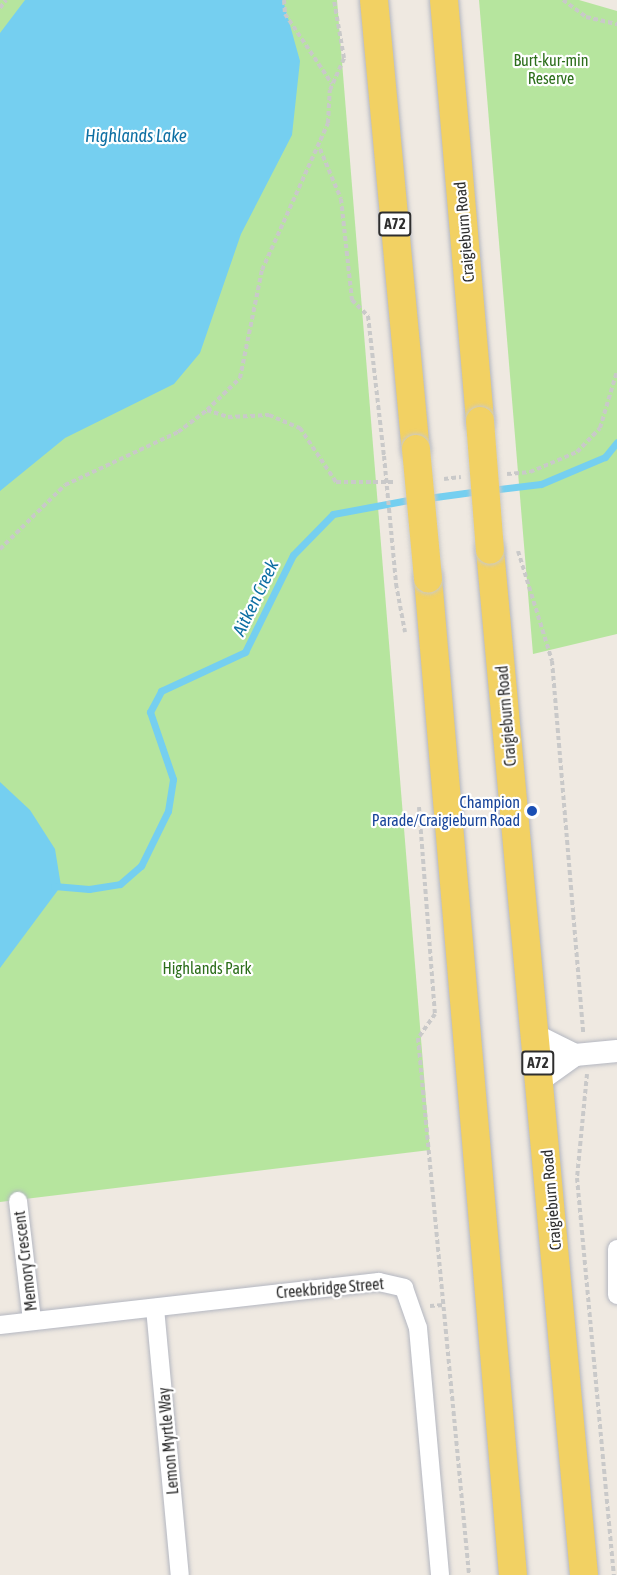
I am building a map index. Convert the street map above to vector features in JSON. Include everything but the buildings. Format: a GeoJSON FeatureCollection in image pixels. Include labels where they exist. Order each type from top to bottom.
{"type":"FeatureCollection","features":[{"type":"Feature","properties":{"kind":"main road","name":"A72"},"geometry":{"type":"LineString","coordinates":[[374,0],[428,578],[513,1575]]}},
{"type":"Feature","properties":{"kind":"main road","name":"Craigieburn Road"},"geometry":{"type":"LineString","coordinates":[[444,0],[490,550],[584,1575]]}},
{"type":"Feature","properties":{"kind":"street"},"geometry":{"type":"LineString","coordinates":[[535,1035],[575,1055]]}},
{"type":"Feature","properties":{"kind":"street"},"geometry":{"type":"LineString","coordinates":[[540,1080],[575,1055],[617,1051]]}},
{"type":"Feature","properties":{"kind":"street","name":"Memory Crescent"},"geometry":{"type":"LineString","coordinates":[[18,1201],[32,1320]]}},
{"type":"Feature","properties":{"kind":"street"},"geometry":{"type":"LineString","coordinates":[[617,1249],[617,1295]]}},
{"type":"Feature","properties":{"kind":"street","name":"Creekbridge Street"},"geometry":{"type":"LineString","coordinates":[[0,1325],[379,1282],[404,1288],[418,1328],[440,1575]]}},
{"type":"Feature","properties":{"kind":"street","name":"Lemon Myrtle Way"},"geometry":{"type":"LineString","coordinates":[[155,1308],[180,1575]]}},
{"type":"Feature","properties":{"kind":"path"},"geometry":{"type":"LineString","coordinates":[[0,8],[6,0]]}},
{"type":"Feature","properties":{"kind":"path"},"geometry":{"type":"LineString","coordinates":[[284,0],[285,14],[332,84]]}},
{"type":"Feature","properties":{"kind":"path"},"geometry":{"type":"LineString","coordinates":[[0,549],[65,485],[178,432],[207,410],[240,378],[262,270],[320,149],[332,84],[344,58],[334,0]]}},
{"type":"Feature","properties":{"kind":"path"},"geometry":{"type":"LineString","coordinates":[[563,0],[586,17],[617,24]]}},
{"type":"Feature","properties":{"kind":"path"},"geometry":{"type":"LineString","coordinates":[[320,149],[341,199],[352,300],[368,316],[396,584],[407,643]]}},
{"type":"Feature","properties":{"kind":"path"},"geometry":{"type":"LineString","coordinates":[[495,475],[530,472],[577,452],[600,428],[617,371]]}},
{"type":"Feature","properties":{"kind":"path"},"geometry":{"type":"LineString","coordinates":[[207,410],[228,417],[269,415],[300,428],[336,482],[402,482]]}},
{"type":"Feature","properties":{"kind":"path"},"geometry":{"type":"LineString","coordinates":[[437,479],[472,477]]}},
{"type":"Feature","properties":{"kind":"path"},"geometry":{"type":"LineString","coordinates":[[418,794],[435,1014],[418,1038],[469,1575]]}},
{"type":"Feature","properties":{"kind":"green space","name":"Highlands Park"},"geometry":{"type":"Polygon","coordinates":[[[0,0],[337,0],[430,1150],[0,1202],[0,0]]]}},
{"type":"Feature","properties":{"kind":"green space","name":"Burt-kur-min Reserve"},"geometry":{"type":"Polygon","coordinates":[[[479,0],[579,0],[617,11],[617,634],[533,654],[479,0]]]}},
{"type":"Feature","properties":{"kind":"water","name":"Highlands Lake"},"geometry":{"type":"Polygon","coordinates":[[[25,0],[283,0],[300,61],[292,135],[241,234],[200,353],[174,384],[65,438],[0,491],[0,33],[25,0]]]}},
{"type":"Feature","properties":{"kind":"water"},"geometry":{"type":"Polygon","coordinates":[[[0,782],[30,810],[55,849],[61,886],[0,968],[0,782]]]}},
{"type":"Feature","properties":{"kind":"waterway","name":"Aitken Creek"},"geometry":{"type":"LineString","coordinates":[[491,490],[541,484],[605,457],[617,442]]}},
{"type":"Feature","properties":{"kind":"waterway","name":"Aitken Creek"},"geometry":{"type":"LineString","coordinates":[[428,498],[480,491]]}},
{"type":"Feature","properties":{"kind":"waterway","name":"Aitken Creek"},"geometry":{"type":"LineString","coordinates":[[54,886],[89,889],[120,884],[141,866],[168,811],[173,779],[150,712],[161,691],[245,652],[293,555],[333,514],[414,499]]}},
{"type":"Feature","properties":{"kind":"place","name":"Champion Parade/Craigieburn Road"},"geometry":{"type":"Point","coordinates":[532,811]}}]}
